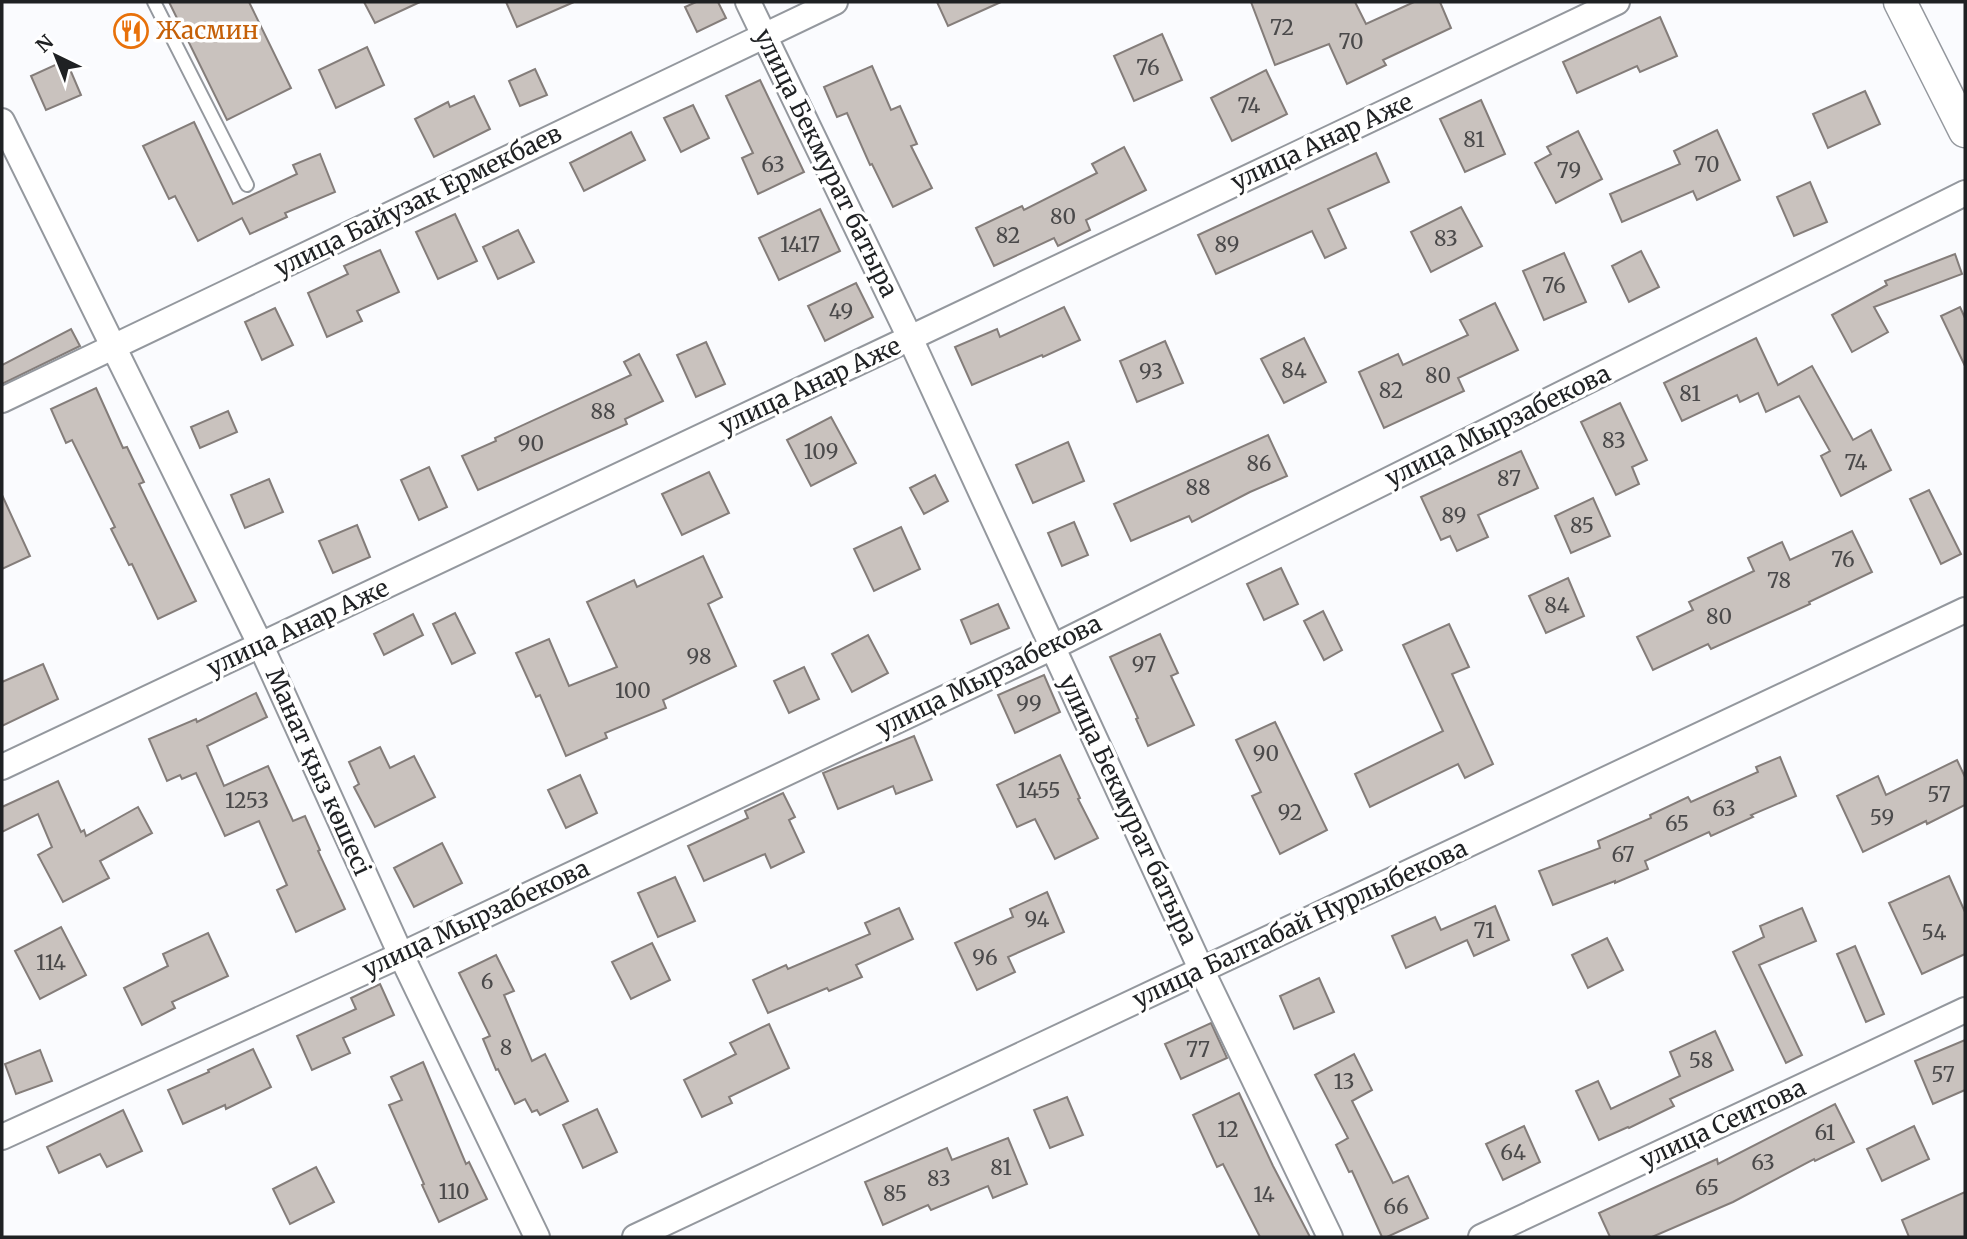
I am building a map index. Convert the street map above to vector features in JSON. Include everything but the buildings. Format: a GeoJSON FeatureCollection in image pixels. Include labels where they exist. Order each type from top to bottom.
{"type":"FeatureCollection","features":[{"type":"Feature","properties":{"kind":"street","name":"улица Бекмурат батыра"},"geometry":{"type":"LineString","coordinates":[[748,2],[910,338],[1202,971],[1330,1237]]}},
{"type":"Feature","properties":{"kind":"street","name":"улица Байузак Ермекбаев"},"geometry":{"type":"LineString","coordinates":[[2,400],[835,2]]}},
{"type":"Feature","properties":{"kind":"street","name":"улица Анар Аже"},"geometry":{"type":"LineString","coordinates":[[2,767],[1617,2]]}},
{"type":"Feature","properties":{"kind":"street"},"geometry":{"type":"LineString","coordinates":[[1900,2],[1965,131]]}},
{"type":"Feature","properties":{"kind":"street","name":"Манат қыз көшесі"},"geometry":{"type":"LineString","coordinates":[[2,121],[261,646],[401,955],[537,1237]]}},
{"type":"Feature","properties":{"kind":"street","name":"улица Мырзабекова"},"geometry":{"type":"LineString","coordinates":[[2,1137],[401,955],[1054,647],[1965,193]]}},
{"type":"Feature","properties":{"kind":"street","name":"улица Балтабай Нурлыбекова"},"geometry":{"type":"LineString","coordinates":[[635,1237],[1965,610]]}},
{"type":"Feature","properties":{"kind":"street","name":"улица Сеитова"},"geometry":{"type":"LineString","coordinates":[[1481,1237],[1965,1010]]}},
{"type":"Feature","properties":{"kind":"lane"},"geometry":{"type":"LineString","coordinates":[[154,2],[247,186]]}},
{"type":"Feature","properties":{"kind":"place","name":"Жасмин"},"geometry":{"type":"Point","coordinates":[131,31]}}]}
